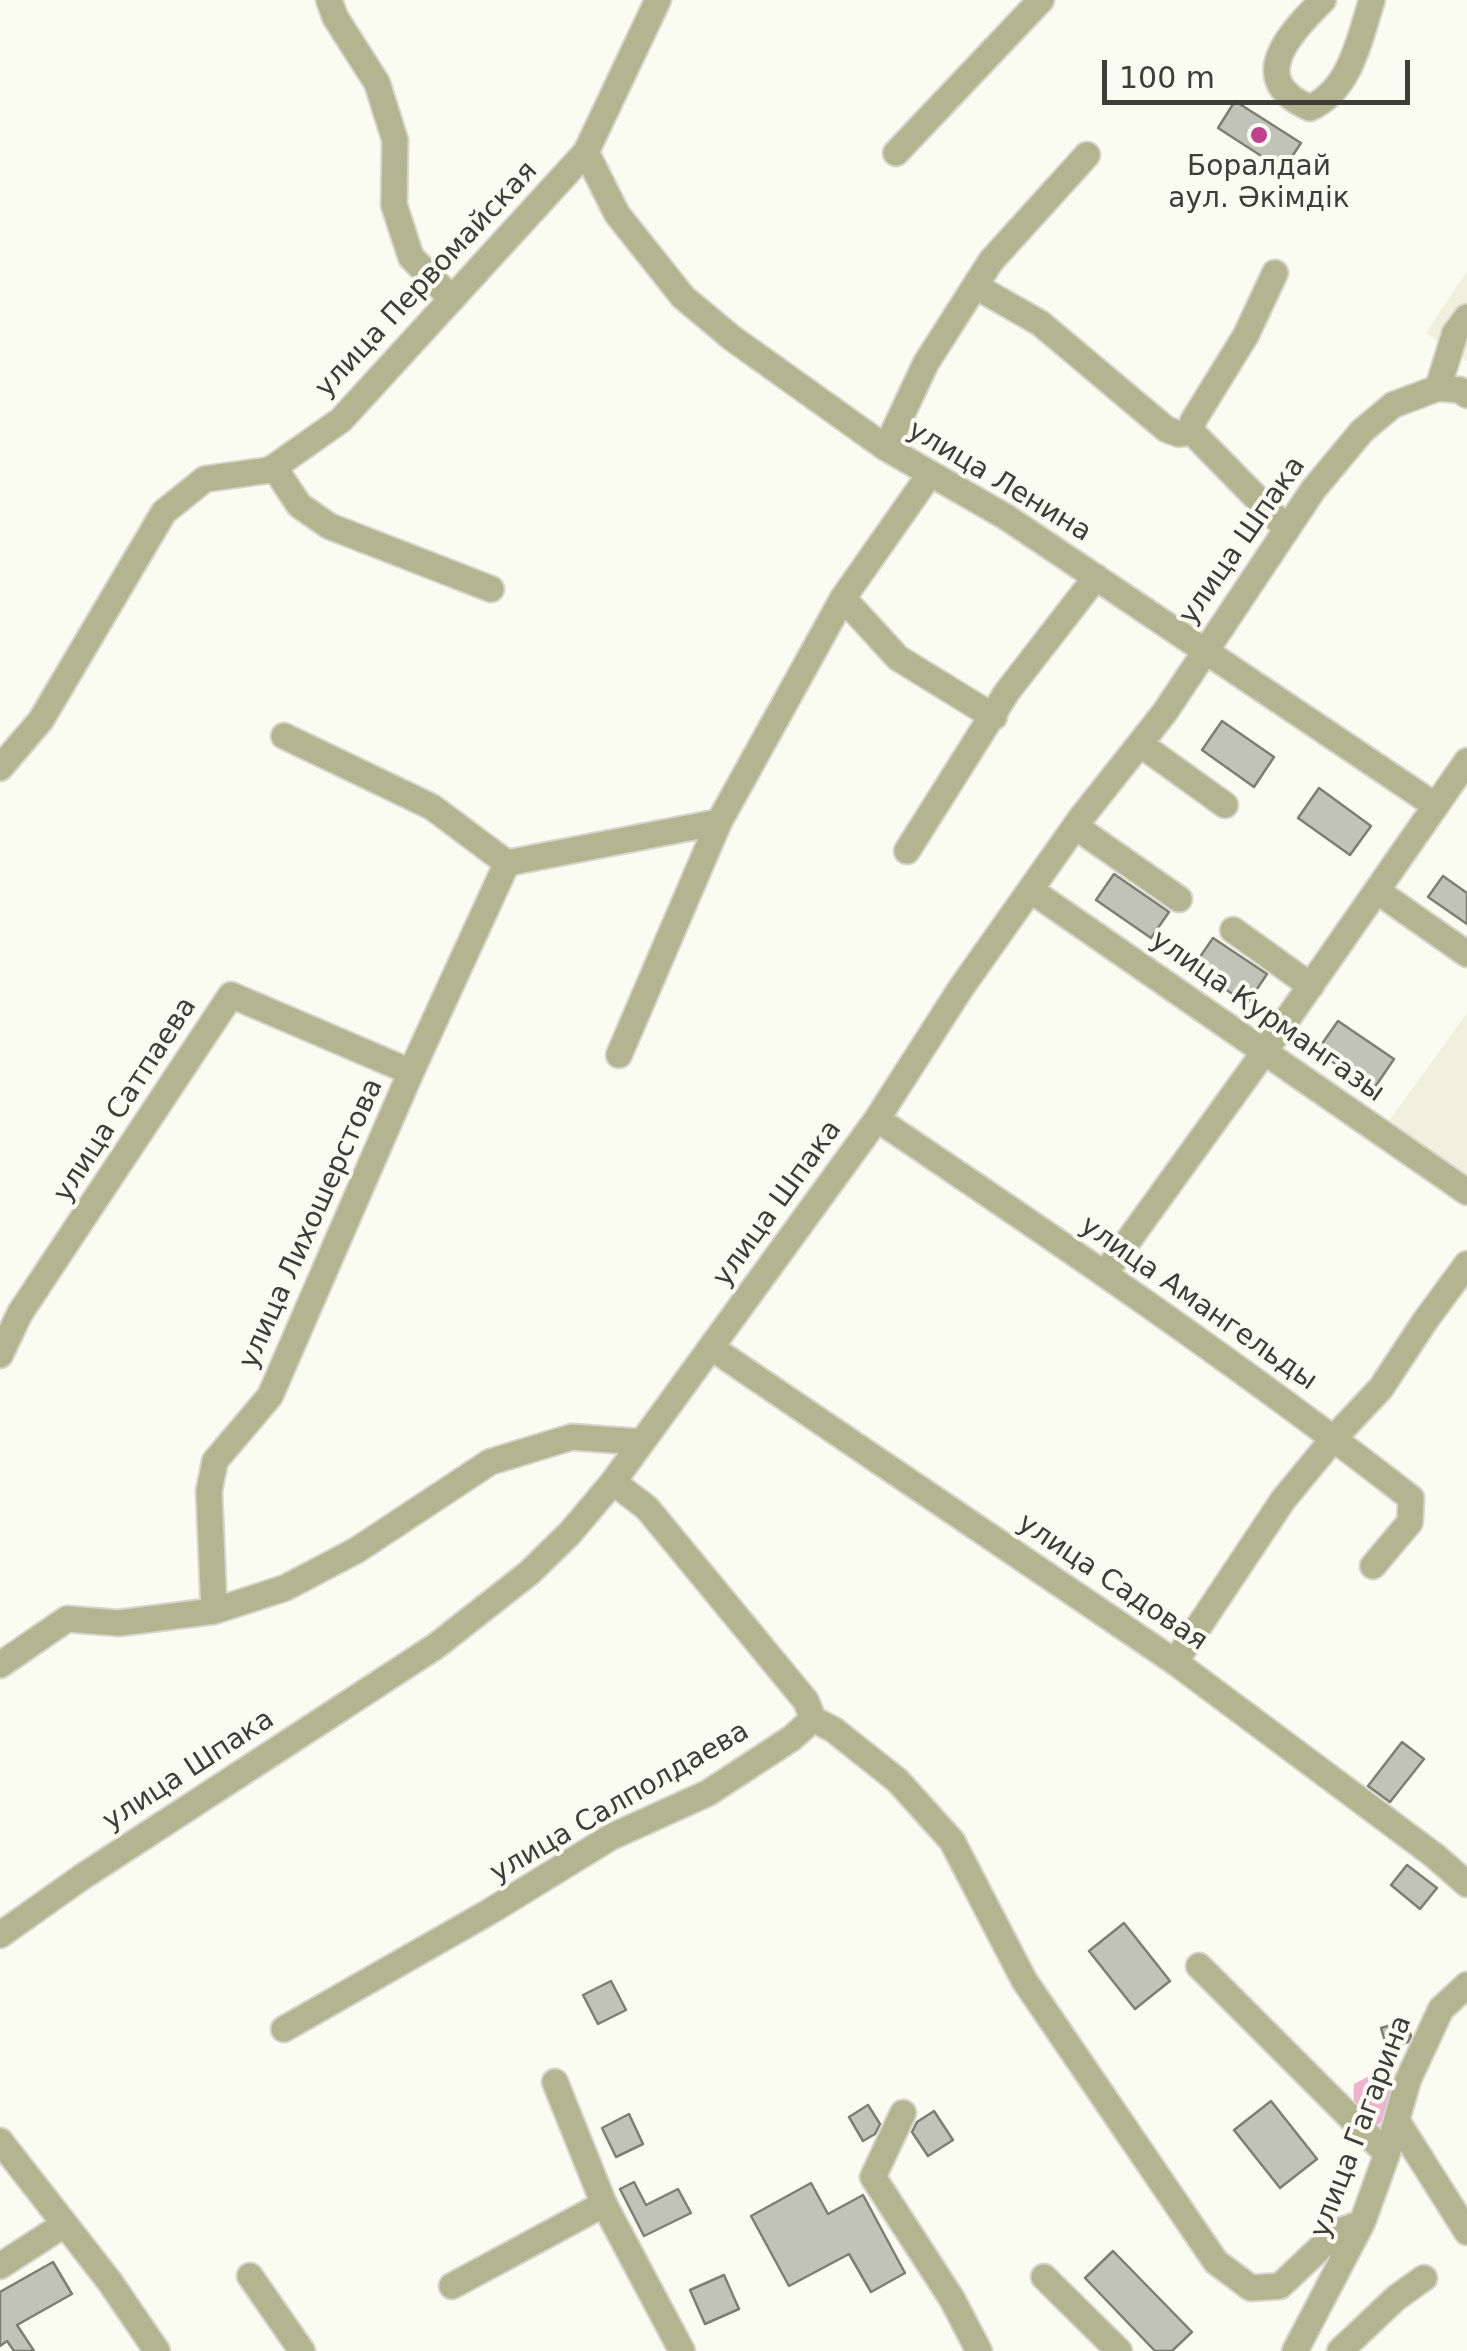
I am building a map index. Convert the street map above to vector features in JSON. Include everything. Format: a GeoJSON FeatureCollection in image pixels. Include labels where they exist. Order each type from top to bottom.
{"type":"FeatureCollection","features":[{"type":"Feature","properties":{"kind":"street"},"geometry":{"type":"LineString","coordinates":[[329,0],[377,83],[395,140],[394,205],[411,257],[452,298]]}},
{"type":"Feature","properties":{"kind":"street","name":"улица Первомайская"},"geometry":{"type":"LineString","coordinates":[[0,768],[41,720],[164,512],[205,479],[274,467],[341,420],[586,152],[658,0]]}},
{"type":"Feature","properties":{"kind":"street"},"geometry":{"type":"LineString","coordinates":[[896,153],[1041,0]]}},
{"type":"Feature","properties":{"kind":"street"},"geometry":{"type":"LineString","coordinates":[[1323,0],[1298,26],[1276,60],[1278,85],[1290,99],[1310,108],[1330,99],[1352,64],[1372,0]]}},
{"type":"Feature","properties":{"kind":"street","name":"улица Ленина"},"geometry":{"type":"LineString","coordinates":[[586,152],[617,214],[682,297],[732,338],[886,448],[1006,517],[1436,806]]}},
{"type":"Feature","properties":{"kind":"street"},"geometry":{"type":"LineString","coordinates":[[886,448],[926,363],[990,260],[1086,155]]}},
{"type":"Feature","properties":{"kind":"street"},"geometry":{"type":"LineString","coordinates":[[1275,272],[1246,336],[1193,421],[1192,432],[1286,529]]}},
{"type":"Feature","properties":{"kind":"street"},"geometry":{"type":"LineString","coordinates":[[975,286],[1040,323],[1166,429],[1178,434],[1192,432]]}},
{"type":"Feature","properties":{"kind":"street"},"geometry":{"type":"LineString","coordinates":[[1467,317],[1455,334],[1438,388],[1460,390],[1467,395]]}},
{"type":"Feature","properties":{"kind":"street","name":"улица Шпака"},"geometry":{"type":"LineString","coordinates":[[0,1935],[82,1877],[436,1646],[529,1573],[570,1533],[614,1482],[877,1119],[962,988],[1076,826],[1140,744],[1313,490],[1362,432],[1393,405],[1438,388]]}},
{"type":"Feature","properties":{"kind":"street"},"geometry":{"type":"LineString","coordinates":[[274,467],[299,505],[329,526],[492,589]]}},
{"type":"Feature","properties":{"kind":"street"},"geometry":{"type":"LineString","coordinates":[[619,1056],[719,822],[843,598],[930,474]]}},
{"type":"Feature","properties":{"kind":"street"},"geometry":{"type":"LineString","coordinates":[[907,851],[954,782],[1007,692],[1096,577]]}},
{"type":"Feature","properties":{"kind":"street"},"geometry":{"type":"LineString","coordinates":[[843,598],[898,658],[994,717]]}},
{"type":"Feature","properties":{"kind":"street"},"geometry":{"type":"LineString","coordinates":[[284,736],[432,807],[508,862],[719,822]]}},
{"type":"Feature","properties":{"kind":"street"},"geometry":{"type":"LineString","coordinates":[[1140,744],[1224,805]]}},
{"type":"Feature","properties":{"kind":"street"},"geometry":{"type":"LineString","coordinates":[[1106,1273],[1467,761]]}},
{"type":"Feature","properties":{"kind":"street"},"geometry":{"type":"LineString","coordinates":[[1076,826],[1179,899]]}},
{"type":"Feature","properties":{"kind":"street","name":"улица Лихошерстова"},"geometry":{"type":"LineString","coordinates":[[214,1610],[209,1491],[214,1461],[270,1396],[411,1072],[508,862]]}},
{"type":"Feature","properties":{"kind":"street","name":"улица Курмангазы"},"geometry":{"type":"LineString","coordinates":[[1032,891],[1467,1192]]}},
{"type":"Feature","properties":{"kind":"street"},"geometry":{"type":"LineString","coordinates":[[1377,892],[1467,954]]}},
{"type":"Feature","properties":{"kind":"street"},"geometry":{"type":"LineString","coordinates":[[1233,930],[1310,986]]}},
{"type":"Feature","properties":{"kind":"street","name":"улица Сатпаева"},"geometry":{"type":"LineString","coordinates":[[0,1355],[20,1314],[231,995],[411,1072]]}},
{"type":"Feature","properties":{"kind":"street","name":"улица Амангельды"},"geometry":{"type":"LineString","coordinates":[[877,1119],[1106,1273],[1412,1498],[1410,1522],[1373,1566]]}},
{"type":"Feature","properties":{"kind":"street"},"geometry":{"type":"LineString","coordinates":[[1175,1662],[1284,1500],[1381,1388],[1467,1264]]}},
{"type":"Feature","properties":{"kind":"street","name":"улица Садовая"},"geometry":{"type":"LineString","coordinates":[[712,1348],[1175,1662],[1467,1884]]}},
{"type":"Feature","properties":{"kind":"street"},"geometry":{"type":"LineString","coordinates":[[0,1665],[67,1619],[119,1623],[214,1610],[285,1588],[356,1550],[490,1462],[572,1437],[641,1442]]}},
{"type":"Feature","properties":{"kind":"street"},"geometry":{"type":"LineString","coordinates":[[614,1482],[647,1508],[806,1701],[814,1719],[834,1730],[898,1781],[952,1841],[1024,1980],[1216,2262],[1251,2288],[1280,2286],[1337,2232],[1362,2223]]}},
{"type":"Feature","properties":{"kind":"street","name":"улица Салполдаева"},"geometry":{"type":"LineString","coordinates":[[284,2029],[489,1912],[611,1836],[708,1793],[814,1719]]}},
{"type":"Feature","properties":{"kind":"street"},"geometry":{"type":"LineString","coordinates":[[1198,1966],[1388,2154]]}},
{"type":"Feature","properties":{"kind":"street","name":"улица Гагарина"},"geometry":{"type":"LineString","coordinates":[[1295,2351],[1362,2223],[1388,2154],[1408,2080],[1440,2009],[1467,1985]]}},
{"type":"Feature","properties":{"kind":"street"},"geometry":{"type":"LineString","coordinates":[[555,2082],[604,2204],[682,2351]]}},
{"type":"Feature","properties":{"kind":"street"},"geometry":{"type":"LineString","coordinates":[[904,2113],[872,2177],[952,2299],[980,2351]]}},
{"type":"Feature","properties":{"kind":"street"},"geometry":{"type":"LineString","coordinates":[[1397,2121],[1467,2232]]}},
{"type":"Feature","properties":{"kind":"street"},"geometry":{"type":"LineString","coordinates":[[0,2141],[110,2282],[157,2351]]}},
{"type":"Feature","properties":{"kind":"street"},"geometry":{"type":"LineString","coordinates":[[452,2286],[604,2204]]}},
{"type":"Feature","properties":{"kind":"street"},"geometry":{"type":"LineString","coordinates":[[0,2266],[64,2224]]}},
{"type":"Feature","properties":{"kind":"street"},"geometry":{"type":"LineString","coordinates":[[250,2276],[302,2351]]}},
{"type":"Feature","properties":{"kind":"street"},"geometry":{"type":"LineString","coordinates":[[1044,2277],[1119,2351]]}},
{"type":"Feature","properties":{"kind":"street"},"geometry":{"type":"LineString","coordinates":[[1340,2351],[1396,2298],[1424,2278]]}},
{"type":"Feature","properties":{"kind":"shaded area"},"geometry":{"type":"Polygon","coordinates":[[[1467,271],[1467,361],[1426,333],[1467,271]]]}},
{"type":"Feature","properties":{"kind":"shaded area"},"geometry":{"type":"Polygon","coordinates":[[[1467,1013],[1467,1181],[1388,1122],[1467,1013]]]}},
{"type":"Feature","properties":{"kind":"shaded area"},"geometry":{"type":"Polygon","coordinates":[[[1390,2073],[1392,2103],[1375,2128],[1357,2110],[1354,2084],[1371,2075],[1390,2073]]]}},
{"type":"Feature","properties":{"kind":"building","name":"Боралдай аул. Әкімдік"},"geometry":{"type":"Polygon","coordinates":[[[1235,101],[1301,143],[1283,170],[1218,128],[1235,101]]]}},
{"type":"Feature","properties":{"kind":"building"},"geometry":{"type":"Polygon","coordinates":[[[1222,721],[1274,757],[1254,787],[1202,750],[1222,721]]]}},
{"type":"Feature","properties":{"kind":"building"},"geometry":{"type":"Polygon","coordinates":[[[1319,788],[1371,826],[1350,855],[1298,818],[1319,788]]]}},
{"type":"Feature","properties":{"kind":"building"},"geometry":{"type":"Polygon","coordinates":[[[1114,874],[1169,912],[1151,938],[1096,900],[1114,874]]]}},
{"type":"Feature","properties":{"kind":"building"},"geometry":{"type":"Polygon","coordinates":[[[1443,876],[1467,893],[1467,924],[1428,897],[1443,876]]]}},
{"type":"Feature","properties":{"kind":"building"},"geometry":{"type":"Polygon","coordinates":[[[1213,938],[1267,974],[1247,1004],[1193,967],[1213,938]]]}},
{"type":"Feature","properties":{"kind":"building"},"geometry":{"type":"Polygon","coordinates":[[[1338,1021],[1394,1059],[1373,1090],[1317,1051],[1338,1021]]]}},
{"type":"Feature","properties":{"kind":"building"},"geometry":{"type":"Polygon","coordinates":[[[1402,1742],[1424,1759],[1390,1802],[1368,1786],[1402,1742]]]}},
{"type":"Feature","properties":{"kind":"building"},"geometry":{"type":"Polygon","coordinates":[[[1407,1865],[1437,1888],[1420,1909],[1391,1885],[1407,1865]]]}},
{"type":"Feature","properties":{"kind":"building"},"geometry":{"type":"Polygon","coordinates":[[[1124,1923],[1170,1981],[1135,2009],[1089,1951],[1124,1923]]]}},
{"type":"Feature","properties":{"kind":"building"},"geometry":{"type":"Polygon","coordinates":[[[611,1981],[626,2010],[598,2024],[583,1995],[611,1981]]]}},
{"type":"Feature","properties":{"kind":"building"},"geometry":{"type":"Polygon","coordinates":[[[1406,2021],[1411,2036],[1408,2042],[1387,2048],[1381,2028],[1406,2021]]]}},
{"type":"Feature","properties":{"kind":"building"},"geometry":{"type":"Polygon","coordinates":[[[1271,2101],[1317,2159],[1280,2188],[1234,2130],[1271,2101]]]}},
{"type":"Feature","properties":{"kind":"building"},"geometry":{"type":"Polygon","coordinates":[[[868,2105],[880,2124],[875,2134],[863,2141],[849,2117],[868,2105]]]}},
{"type":"Feature","properties":{"kind":"building"},"geometry":{"type":"Polygon","coordinates":[[[934,2111],[953,2140],[928,2156],[912,2132],[917,2122],[934,2111]]]}},
{"type":"Feature","properties":{"kind":"building"},"geometry":{"type":"Polygon","coordinates":[[[629,2114],[643,2144],[616,2157],[602,2128],[629,2114]]]}},
{"type":"Feature","properties":{"kind":"building"},"geometry":{"type":"Polygon","coordinates":[[[634,2182],[646,2205],[678,2189],[691,2213],[644,2236],[620,2189],[634,2182]]]}},
{"type":"Feature","properties":{"kind":"building"},"geometry":{"type":"Polygon","coordinates":[[[811,2183],[828,2214],[863,2195],[905,2273],[871,2292],[849,2254],[789,2286],[751,2216],[811,2183]]]}},
{"type":"Feature","properties":{"kind":"building"},"geometry":{"type":"Polygon","coordinates":[[[1113,2251],[1192,2332],[1172,2351],[1155,2351],[1085,2278],[1113,2251]]]}},
{"type":"Feature","properties":{"kind":"building"},"geometry":{"type":"Polygon","coordinates":[[[53,2262],[72,2294],[17,2325],[34,2351],[14,2351],[7,2341],[0,2346],[0,2292],[53,2262]]]}},
{"type":"Feature","properties":{"kind":"building"},"geometry":{"type":"Polygon","coordinates":[[[724,2275],[739,2309],[705,2324],[690,2290],[724,2275]]]}},
{"type":"Feature","properties":{"kind":"place","name":"Боралдай аул. Әкімдік"},"geometry":{"type":"Point","coordinates":[1259,135]}}]}
